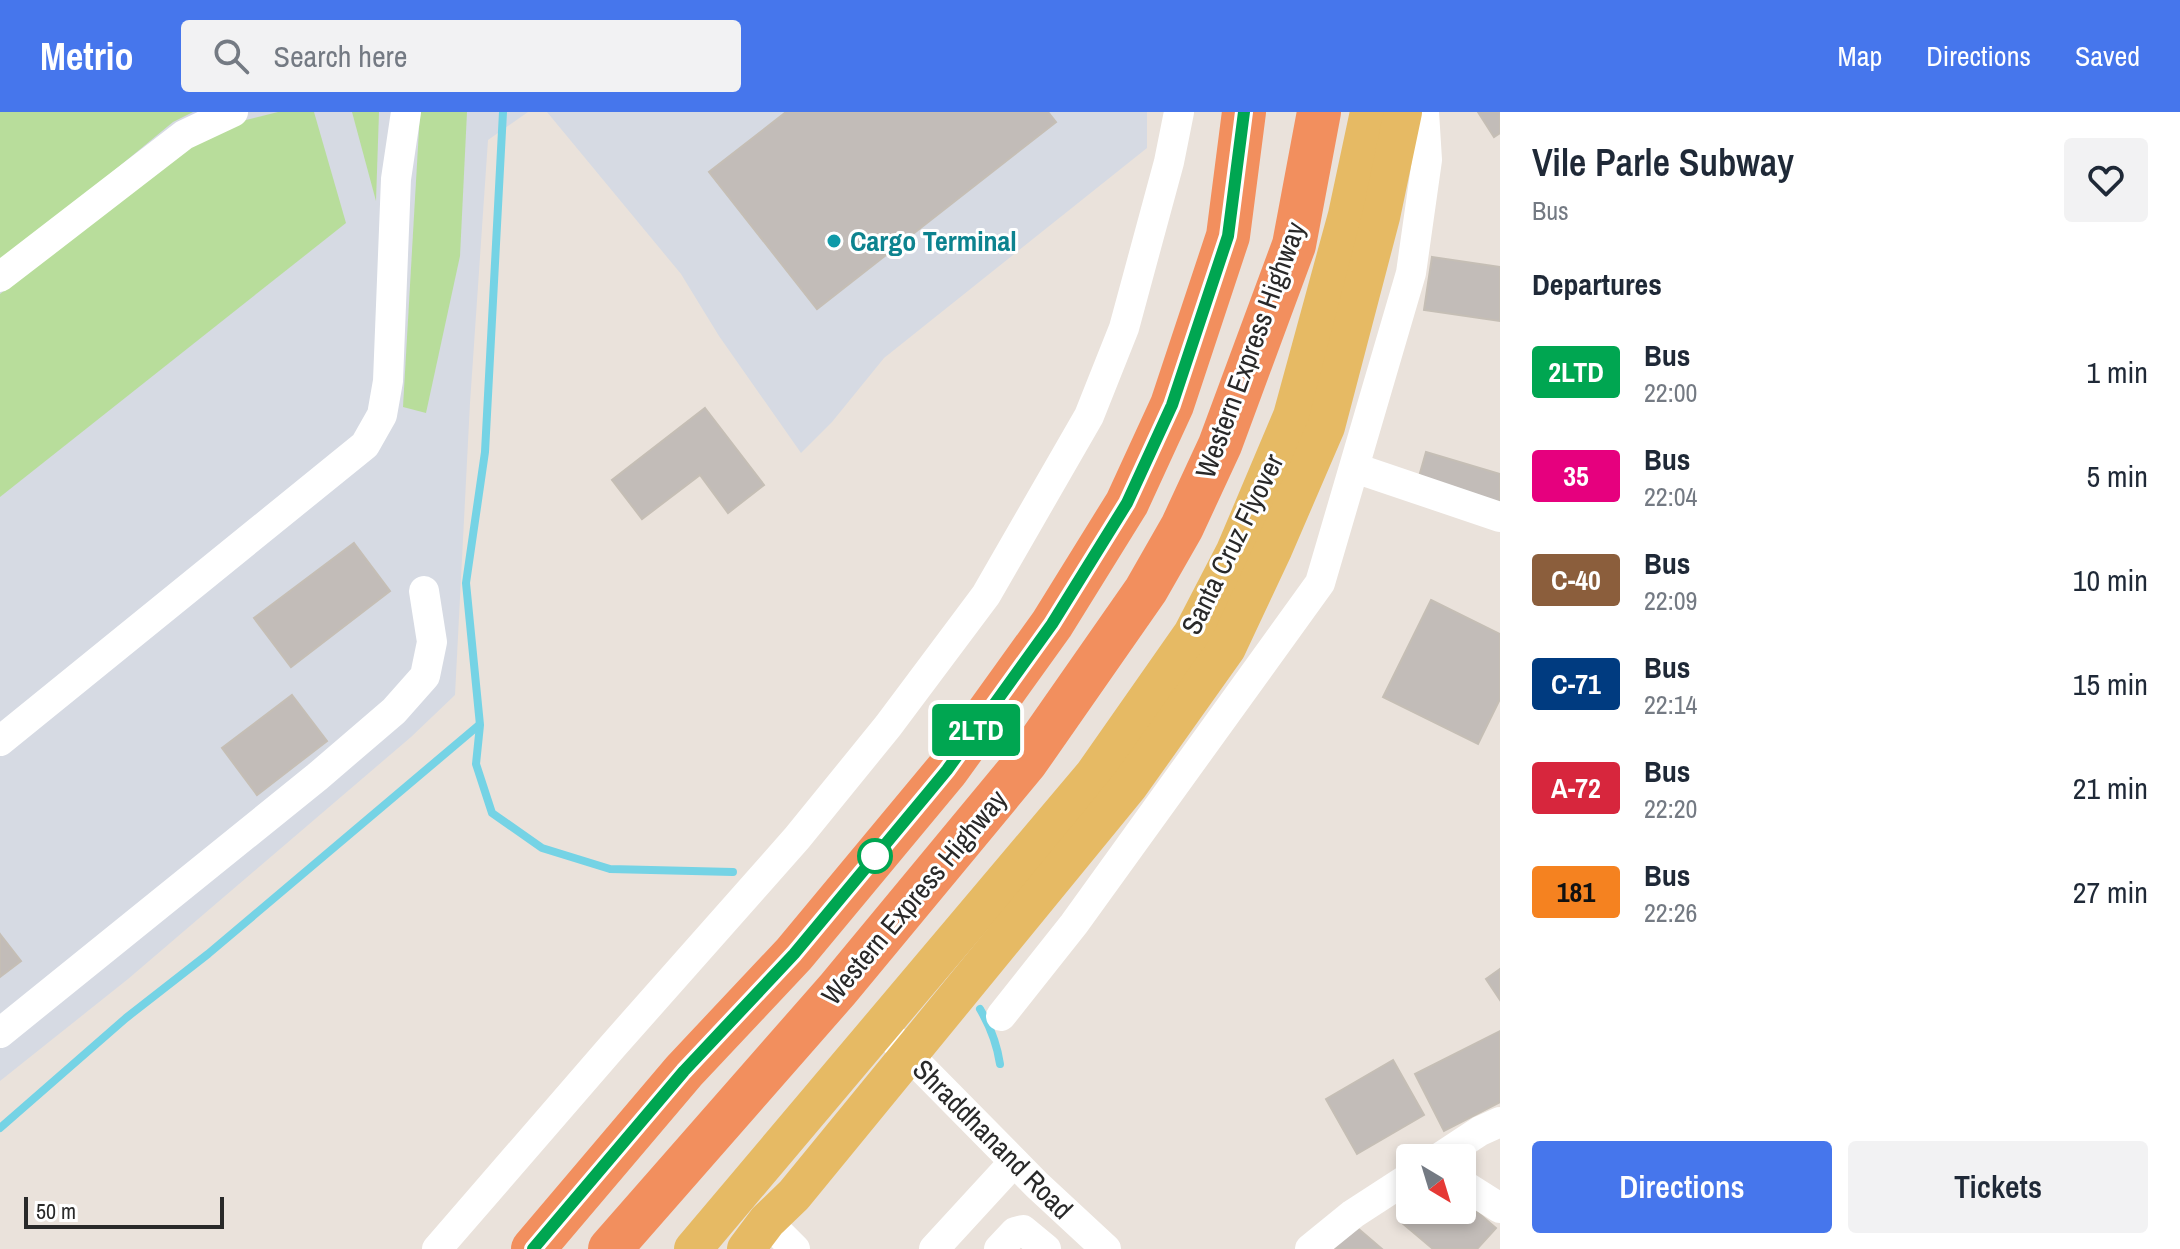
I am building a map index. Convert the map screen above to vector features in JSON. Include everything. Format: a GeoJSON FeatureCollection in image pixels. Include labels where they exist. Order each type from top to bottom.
{"type":"FeatureCollection","features":[{"type":"Feature","properties":{"kind":"highway","name":"Western Express Highway"},"geometry":{"type":"LineString","coordinates":[[533,1249],[684,1071],[794,954],[947,770],[1069,597],[1127,503],[1172,405],[1228,236],[1244,112]]}},
{"type":"Feature","properties":{"kind":"highway","name":"Western Express Highway"},"geometry":{"type":"LineString","coordinates":[[610,1249],[838,989],[1026,762],[1146,590],[1182,527],[1220,445],[1294,245],[1319,112]]}},
{"type":"Feature","properties":{"kind":"main road","name":"Santa Cruz Flyover"},"geometry":{"type":"LineString","coordinates":[[1364,216],[1369,112]]}},
{"type":"Feature","properties":{"kind":"main road","name":"Santa Cruz Flyover"},"geometry":{"type":"LineString","coordinates":[[693,1249],[1094,774],[1192,634],[1235,551],[1292,416],[1403,112]]}},
{"type":"Feature","properties":{"kind":"main road"},"geometry":{"type":"LineString","coordinates":[[756,1235],[794,1195],[910,1056],[1129,786],[1227,648],[1326,427],[1364,216]]}},
{"type":"Feature","properties":{"kind":"street"},"geometry":{"type":"LineString","coordinates":[[0,277],[184,135],[233,112]]}},
{"type":"Feature","properties":{"kind":"street"},"geometry":{"type":"LineString","coordinates":[[0,741],[365,445],[382,415],[388,381],[396,179],[406,112]]}},
{"type":"Feature","properties":{"kind":"street"},"geometry":{"type":"LineString","coordinates":[[437,1249],[797,838],[888,726],[986,595],[1089,416],[1124,328],[1169,162],[1179,112]]}},
{"type":"Feature","properties":{"kind":"street"},"geometry":{"type":"LineString","coordinates":[[1001,1016],[1074,924],[1320,583],[1411,273],[1427,160],[1424,112]]}},
{"type":"Feature","properties":{"kind":"street"},"geometry":{"type":"LineString","coordinates":[[1355,468],[1500,517]]}},
{"type":"Feature","properties":{"kind":"street"},"geometry":{"type":"LineString","coordinates":[[0,1033],[394,711],[425,676],[432,642],[424,591]]}},
{"type":"Feature","properties":{"kind":"street","name":"Shraddhanand Road"},"geometry":{"type":"LineString","coordinates":[[881,1027],[1085,1236]]}},
{"type":"Feature","properties":{"kind":"street"},"geometry":{"type":"LineString","coordinates":[[1460,1144],[1500,1122]]}},
{"type":"Feature","properties":{"kind":"street"},"geometry":{"type":"LineString","coordinates":[[934,1249],[1014,1162]]}},
{"type":"Feature","properties":{"kind":"street"},"geometry":{"type":"LineString","coordinates":[[1310,1249],[1353,1214],[1396,1186]]}},
{"type":"Feature","properties":{"kind":"street"},"geometry":{"type":"LineString","coordinates":[[1476,1193],[1500,1208]]}},
{"type":"Feature","properties":{"kind":"street"},"geometry":{"type":"LineString","coordinates":[[976,1204],[1005,1243],[1023,1230],[1043,1247],[1085,1236]]}},
{"type":"Feature","properties":{"kind":"street"},"geometry":{"type":"LineString","coordinates":[[756,1235],[795,1249]]}},
{"type":"Feature","properties":{"kind":"shaded area"},"geometry":{"type":"Polygon","coordinates":[[[0,112],[528,112],[488,140],[455,695],[411,737],[128,979],[0,1081],[0,112]]]}},
{"type":"Feature","properties":{"kind":"shaded area"},"geometry":{"type":"Polygon","coordinates":[[[547,112],[1147,112],[1147,148],[884,358],[832,422],[801,453],[719,336],[681,274],[547,112]]]}},
{"type":"Feature","properties":{"kind":"green space"},"geometry":{"type":"Polygon","coordinates":[[[0,112],[193,112],[173,122],[18,250],[0,261],[0,112]]]}},
{"type":"Feature","properties":{"kind":"green space"},"geometry":{"type":"Polygon","coordinates":[[[278,112],[314,112],[346,223],[0,497],[0,294],[178,151],[242,121],[278,112]]]}},
{"type":"Feature","properties":{"kind":"green space"},"geometry":{"type":"Polygon","coordinates":[[[352,112],[379,112],[376,201],[352,112]]]}},
{"type":"Feature","properties":{"kind":"green space"},"geometry":{"type":"Polygon","coordinates":[[[420,112],[467,112],[460,256],[426,413],[403,407],[420,112]]]}},
{"type":"Feature","properties":{"kind":"building","name":"Cargo Terminal"},"geometry":{"type":"Polygon","coordinates":[[[786,112],[1048,112],[1056,122],[817,309],[709,172],[786,112]]]}},
{"type":"Feature","properties":{"kind":"building"},"geometry":{"type":"Polygon","coordinates":[[[1478,112],[1500,112],[1500,133],[1494,137],[1478,112]]]}},
{"type":"Feature","properties":{"kind":"building"},"geometry":{"type":"Polygon","coordinates":[[[1432,257],[1500,267],[1500,321],[1424,310],[1432,257]]]}},
{"type":"Feature","properties":{"kind":"building"},"geometry":{"type":"Polygon","coordinates":[[[705,408],[764,485],[728,513],[700,475],[642,519],[612,480],[705,408]]]}},
{"type":"Feature","properties":{"kind":"building"},"geometry":{"type":"Polygon","coordinates":[[[1426,452],[1500,474],[1500,505],[1418,480],[1426,452]]]}},
{"type":"Feature","properties":{"kind":"building"},"geometry":{"type":"Polygon","coordinates":[[[354,543],[390,591],[291,667],[254,618],[354,543]]]}},
{"type":"Feature","properties":{"kind":"building"},"geometry":{"type":"Polygon","coordinates":[[[1431,600],[1500,634],[1500,699],[1478,744],[1383,697],[1431,600]]]}},
{"type":"Feature","properties":{"kind":"building"},"geometry":{"type":"Polygon","coordinates":[[[292,695],[327,741],[257,795],[222,748],[292,695]]]}},
{"type":"Feature","properties":{"kind":"building"},"geometry":{"type":"Polygon","coordinates":[[[0,934],[21,961],[0,977],[0,934]]]}},
{"type":"Feature","properties":{"kind":"building"},"geometry":{"type":"Polygon","coordinates":[[[1500,969],[1500,1000],[1486,979],[1500,969]]]}},
{"type":"Feature","properties":{"kind":"building"},"geometry":{"type":"Polygon","coordinates":[[[1500,1031],[1500,1102],[1444,1131],[1415,1074],[1500,1031]]]}},
{"type":"Feature","properties":{"kind":"building"},"geometry":{"type":"Polygon","coordinates":[[[1393,1060],[1424,1115],[1357,1154],[1326,1099],[1393,1060]]]}},
{"type":"Feature","properties":{"kind":"building"},"geometry":{"type":"Polygon","coordinates":[[[1476,1211],[1496,1228],[1477,1249],[1433,1249],[1403,1224],[1476,1224],[1476,1211]]]}},
{"type":"Feature","properties":{"kind":"building"},"geometry":{"type":"Polygon","coordinates":[[[1354,1225],[1382,1249],[1334,1249],[1354,1225]]]}},
{"type":"Feature","properties":{"kind":"waterway"},"geometry":{"type":"LineString","coordinates":[[503,112],[485,452],[466,583],[480,725],[476,764],[492,813],[542,848],[610,869],[733,872]]}},
{"type":"Feature","properties":{"kind":"waterway"},"geometry":{"type":"LineString","coordinates":[[0,1128],[126,1018],[208,954],[479,725]]}},
{"type":"Feature","properties":{"kind":"waterway"},"geometry":{"type":"LineString","coordinates":[[980,1009],[993,1035],[1000,1064]]}},
{"type":"Feature","properties":{"kind":"bus line","name":"2LTD"},"geometry":{"type":"LineString","coordinates":[[533,1249],[684,1071],[794,954],[947,770],[1052,624],[1127,503],[1172,405],[1228,236],[1244,112]]}},
{"type":"Feature","properties":{"kind":"place","name":"Cargo Terminal"},"geometry":{"type":"Point","coordinates":[834,241]}}]}
